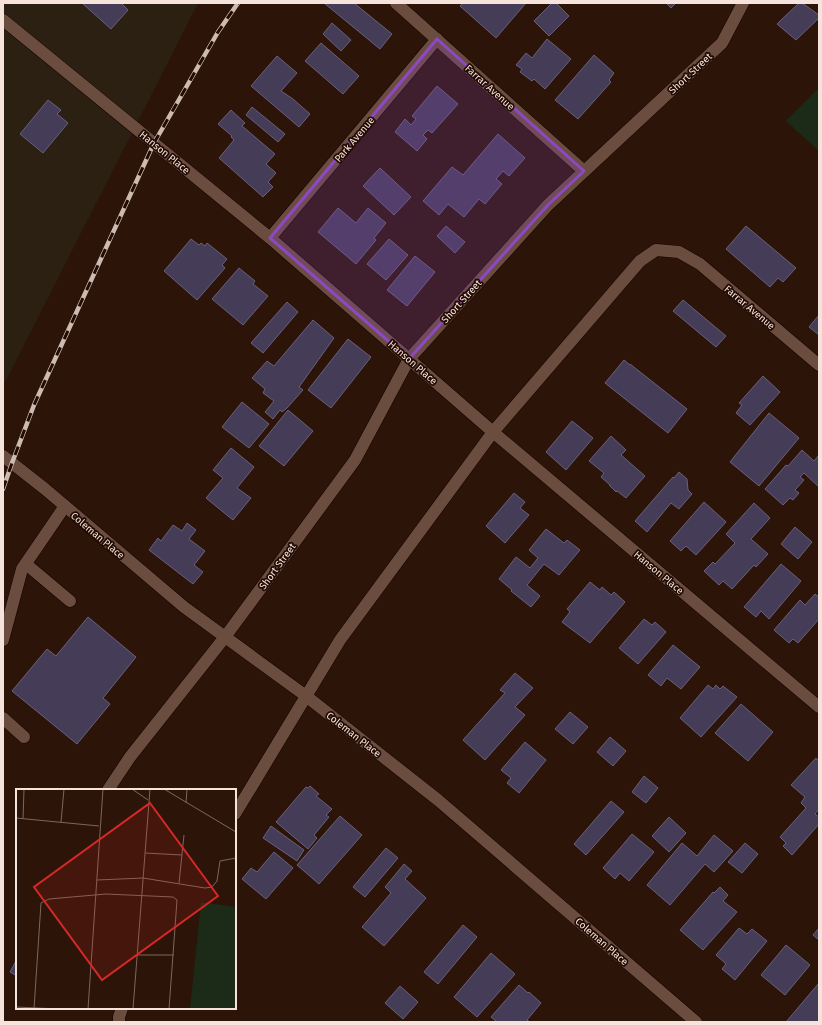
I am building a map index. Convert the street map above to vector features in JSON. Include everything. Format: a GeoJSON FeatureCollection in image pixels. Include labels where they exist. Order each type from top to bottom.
{"type":"FeatureCollection","features":[{"type":"Feature","properties":{"kind":"street","name":"Farrar Avenue"},"geometry":{"type":"LineString","coordinates":[[396,3],[584,171]]}},
{"type":"Feature","properties":{"kind":"street","name":"Short Street"},"geometry":{"type":"LineString","coordinates":[[109,789],[130,757],[225,637],[355,460],[408,359],[548,205],[722,43],[743,3]]}},
{"type":"Feature","properties":{"kind":"street","name":"Hanson Place"},"geometry":{"type":"LineString","coordinates":[[3,20],[270,238],[493,432],[819,708]]}},
{"type":"Feature","properties":{"kind":"street","name":"Park Avenue"},"geometry":{"type":"LineString","coordinates":[[270,238],[437,39]]}},
{"type":"Feature","properties":{"kind":"street","name":"Farrar Avenue"},"geometry":{"type":"LineString","coordinates":[[493,432],[640,261],[656,250],[679,252],[700,264],[819,365]]}},
{"type":"Feature","properties":{"kind":"street"},"geometry":{"type":"LineString","coordinates":[[236,812],[340,640],[493,432]]}},
{"type":"Feature","properties":{"kind":"street","name":"Coleman Place"},"geometry":{"type":"LineString","coordinates":[[3,456],[65,506],[184,607],[306,696],[438,800],[696,1022]]}},
{"type":"Feature","properties":{"kind":"street"},"geometry":{"type":"LineString","coordinates":[[3,640],[22,569],[65,506]]}},
{"type":"Feature","properties":{"kind":"street"},"geometry":{"type":"LineString","coordinates":[[26,564],[70,601]]}},
{"type":"Feature","properties":{"kind":"street"},"geometry":{"type":"LineString","coordinates":[[3,718],[24,737]]}},
{"type":"Feature","properties":{"kind":"street"},"geometry":{"type":"LineString","coordinates":[[119,1022],[118,1017],[122,1009]]}},
{"type":"Feature","properties":{"kind":"highlighted area"},"geometry":{"type":"Polygon","coordinates":[[[437,39],[584,171],[548,205],[409,359],[270,238],[437,39]]]}},
{"type":"Feature","properties":{"kind":"shaded area"},"geometry":{"type":"Polygon","coordinates":[[[3,3],[198,3],[3,386],[3,3]]]}},
{"type":"Feature","properties":{"kind":"green space"},"geometry":{"type":"Polygon","coordinates":[[[819,88],[819,151],[786,121],[819,88]]]}},
{"type":"Feature","properties":{"kind":"building"},"geometry":{"type":"Polygon","coordinates":[[[82,3],[121,3],[128,10],[111,29],[82,3]]]}},
{"type":"Feature","properties":{"kind":"building"},"geometry":{"type":"Polygon","coordinates":[[[324,3],[354,3],[392,34],[380,49],[324,3]]]}},
{"type":"Feature","properties":{"kind":"building"},"geometry":{"type":"Polygon","coordinates":[[[463,3],[526,3],[496,38],[460,6],[463,3]]]}},
{"type":"Feature","properties":{"kind":"building"},"geometry":{"type":"Polygon","coordinates":[[[552,3],[556,3],[569,16],[549,36],[534,21],[552,3]]]}},
{"type":"Feature","properties":{"kind":"building"},"geometry":{"type":"Polygon","coordinates":[[[666,3],[676,3],[671,8],[666,3]]]}},
{"type":"Feature","properties":{"kind":"building"},"geometry":{"type":"Polygon","coordinates":[[[799,3],[802,3],[819,15],[819,18],[796,40],[777,24],[799,3]]]}},
{"type":"Feature","properties":{"kind":"building"},"geometry":{"type":"Polygon","coordinates":[[[332,23],[351,40],[341,51],[323,34],[332,23]]]}},
{"type":"Feature","properties":{"kind":"building"},"geometry":{"type":"Polygon","coordinates":[[[547,39],[571,59],[545,89],[534,79],[532,81],[520,72],[522,69],[516,65],[526,53],[532,58],[547,39]]]}},
{"type":"Feature","properties":{"kind":"building"},"geometry":{"type":"Polygon","coordinates":[[[321,43],[359,76],[343,94],[305,61],[321,43]]]}},
{"type":"Feature","properties":{"kind":"building"},"geometry":{"type":"Polygon","coordinates":[[[594,55],[614,73],[609,80],[611,82],[578,119],[555,100],[594,55]]]}},
{"type":"Feature","properties":{"kind":"building"},"geometry":{"type":"Polygon","coordinates":[[[277,56],[297,73],[281,91],[310,114],[299,127],[251,86],[277,56]]]}},
{"type":"Feature","properties":{"kind":"building"},"geometry":{"type":"Polygon","coordinates":[[[437,86],[458,104],[432,133],[428,130],[423,135],[427,139],[417,151],[395,132],[405,119],[411,125],[416,119],[412,116],[437,86]]]}},
{"type":"Feature","properties":{"kind":"building"},"geometry":{"type":"Polygon","coordinates":[[[48,100],[61,110],[57,114],[68,123],[43,153],[20,134],[48,100]]]}},
{"type":"Feature","properties":{"kind":"building"},"geometry":{"type":"Polygon","coordinates":[[[252,107],[285,134],[278,142],[246,115],[252,107]]]}},
{"type":"Feature","properties":{"kind":"building"},"geometry":{"type":"Polygon","coordinates":[[[231,110],[245,123],[242,126],[275,154],[266,164],[276,173],[268,182],[273,187],[263,197],[219,158],[234,140],[231,137],[232,136],[218,124],[231,110]]]}},
{"type":"Feature","properties":{"kind":"building"},"geometry":{"type":"Polygon","coordinates":[[[498,134],[525,158],[509,176],[503,171],[496,179],[502,184],[485,204],[479,199],[464,217],[448,204],[439,215],[423,201],[452,167],[463,175],[498,134]]]}},
{"type":"Feature","properties":{"kind":"building"},"geometry":{"type":"Polygon","coordinates":[[[380,168],[411,197],[394,215],[363,186],[380,168]]]}},
{"type":"Feature","properties":{"kind":"building"},"geometry":{"type":"Polygon","coordinates":[[[338,208],[356,223],[368,208],[386,223],[374,238],[376,240],[356,264],[318,232],[338,208]]]}},
{"type":"Feature","properties":{"kind":"building"},"geometry":{"type":"Polygon","coordinates":[[[446,226],[465,242],[455,253],[437,236],[446,226]]]}},
{"type":"Feature","properties":{"kind":"building"},"geometry":{"type":"Polygon","coordinates":[[[746,226],[796,268],[783,282],[778,278],[770,287],[726,249],[746,226]]]}},
{"type":"Feature","properties":{"kind":"building"},"geometry":{"type":"Polygon","coordinates":[[[191,239],[199,245],[201,243],[205,246],[207,243],[227,259],[222,265],[225,268],[197,300],[164,271],[191,239]]]}},
{"type":"Feature","properties":{"kind":"building"},"geometry":{"type":"Polygon","coordinates":[[[389,239],[408,255],[386,280],[367,264],[389,239]]]}},
{"type":"Feature","properties":{"kind":"building"},"geometry":{"type":"Polygon","coordinates":[[[415,256],[435,272],[407,306],[387,290],[415,256]]]}},
{"type":"Feature","properties":{"kind":"building"},"geometry":{"type":"Polygon","coordinates":[[[239,268],[255,281],[253,284],[268,296],[243,325],[212,299],[239,268]]]}},
{"type":"Feature","properties":{"kind":"building"},"geometry":{"type":"Polygon","coordinates":[[[683,300],[726,336],[716,347],[673,311],[683,300]]]}},
{"type":"Feature","properties":{"kind":"building"},"geometry":{"type":"Polygon","coordinates":[[[287,302],[298,312],[263,353],[251,343],[287,302]]]}},
{"type":"Feature","properties":{"kind":"building"},"geometry":{"type":"Polygon","coordinates":[[[819,315],[819,335],[809,327],[819,315]]]}},
{"type":"Feature","properties":{"kind":"building"},"geometry":{"type":"Polygon","coordinates":[[[313,320],[334,338],[299,387],[303,390],[287,408],[282,412],[280,410],[273,419],[265,412],[274,401],[263,393],[265,389],[252,378],[267,361],[274,366],[313,320]]]}},
{"type":"Feature","properties":{"kind":"building"},"geometry":{"type":"Polygon","coordinates":[[[348,339],[371,357],[331,408],[308,390],[348,339]]]}},
{"type":"Feature","properties":{"kind":"building"},"geometry":{"type":"Polygon","coordinates":[[[624,360],[687,409],[668,433],[605,383],[624,360]]]}},
{"type":"Feature","properties":{"kind":"building"},"geometry":{"type":"Polygon","coordinates":[[[763,376],[780,392],[750,425],[736,413],[742,405],[739,403],[763,376]]]}},
{"type":"Feature","properties":{"kind":"building"},"geometry":{"type":"Polygon","coordinates":[[[242,402],[269,424],[249,448],[222,427],[242,402]]]}},
{"type":"Feature","properties":{"kind":"building"},"geometry":{"type":"Polygon","coordinates":[[[288,410],[313,431],[284,466],[259,446],[288,410]]]}},
{"type":"Feature","properties":{"kind":"building"},"geometry":{"type":"Polygon","coordinates":[[[769,413],[799,438],[759,486],[730,462],[769,413]]]}},
{"type":"Feature","properties":{"kind":"building"},"geometry":{"type":"Polygon","coordinates":[[[572,421],[593,438],[566,470],[546,452],[572,421]]]}},
{"type":"Feature","properties":{"kind":"building"},"geometry":{"type":"Polygon","coordinates":[[[611,436],[626,450],[621,455],[645,476],[626,498],[617,491],[616,492],[601,477],[604,473],[589,461],[611,436]]]}},
{"type":"Feature","properties":{"kind":"building"},"geometry":{"type":"Polygon","coordinates":[[[231,448],[254,467],[237,488],[251,498],[233,520],[206,498],[223,478],[213,470],[231,448]]]}},
{"type":"Feature","properties":{"kind":"building"},"geometry":{"type":"Polygon","coordinates":[[[802,450],[814,461],[819,455],[819,487],[804,473],[800,477],[804,480],[795,490],[799,493],[793,500],[790,498],[783,505],[765,489],[786,465],[788,466],[802,450]]]}},
{"type":"Feature","properties":{"kind":"building"},"geometry":{"type":"Polygon","coordinates":[[[679,472],[687,479],[688,490],[692,494],[679,509],[671,503],[647,532],[635,521],[679,472]]]}},
{"type":"Feature","properties":{"kind":"building"},"geometry":{"type":"Polygon","coordinates":[[[514,493],[525,502],[520,508],[529,515],[505,543],[486,526],[514,493]]]}},
{"type":"Feature","properties":{"kind":"building"},"geometry":{"type":"Polygon","coordinates":[[[704,502],[726,522],[696,555],[686,546],[681,551],[670,541],[704,502]]]}},
{"type":"Feature","properties":{"kind":"building"},"geometry":{"type":"Polygon","coordinates":[[[754,503],[770,518],[751,539],[768,554],[756,567],[754,565],[732,589],[723,581],[719,585],[704,571],[713,562],[715,564],[735,543],[726,534],[754,503]]]}},
{"type":"Feature","properties":{"kind":"building"},"geometry":{"type":"Polygon","coordinates":[[[187,523],[196,530],[189,539],[205,551],[194,565],[203,572],[193,584],[149,550],[158,538],[161,541],[173,525],[182,531],[187,523]]]}},
{"type":"Feature","properties":{"kind":"building"},"geometry":{"type":"Polygon","coordinates":[[[795,527],[812,542],[798,559],[781,544],[795,527]]]}},
{"type":"Feature","properties":{"kind":"building"},"geometry":{"type":"Polygon","coordinates":[[[546,529],[564,543],[567,540],[580,550],[559,575],[544,564],[527,585],[540,596],[531,607],[499,579],[516,557],[530,568],[538,558],[529,550],[546,529]]]}},
{"type":"Feature","properties":{"kind":"building"},"geometry":{"type":"Polygon","coordinates":[[[781,564],[801,581],[769,619],[761,611],[756,617],[744,607],[781,564]]]}},
{"type":"Feature","properties":{"kind":"building"},"geometry":{"type":"Polygon","coordinates":[[[590,582],[600,590],[602,587],[611,595],[614,592],[625,602],[590,643],[562,622],[570,612],[567,609],[590,582]]]}},
{"type":"Feature","properties":{"kind":"building"},"geometry":{"type":"Polygon","coordinates":[[[815,594],[819,597],[819,619],[798,643],[793,639],[789,643],[774,630],[800,600],[805,605],[815,594]]]}},
{"type":"Feature","properties":{"kind":"building"},"geometry":{"type":"Polygon","coordinates":[[[88,617],[136,657],[103,698],[110,704],[77,744],[12,691],[47,649],[56,656],[88,617]]]}},
{"type":"Feature","properties":{"kind":"building"},"geometry":{"type":"Polygon","coordinates":[[[644,619],[652,625],[655,622],[666,632],[638,664],[619,648],[644,619]]]}},
{"type":"Feature","properties":{"kind":"building"},"geometry":{"type":"Polygon","coordinates":[[[673,645],[700,667],[681,689],[667,678],[661,686],[648,675],[673,645]]]}},
{"type":"Feature","properties":{"kind":"building"},"geometry":{"type":"Polygon","coordinates":[[[515,673],[533,688],[515,707],[525,715],[485,760],[463,740],[505,693],[500,690],[515,673]]]}},
{"type":"Feature","properties":{"kind":"building"},"geometry":{"type":"Polygon","coordinates":[[[708,685],[713,689],[716,685],[720,689],[723,686],[737,697],[701,737],[680,718],[708,685]]]}},
{"type":"Feature","properties":{"kind":"building"},"geometry":{"type":"Polygon","coordinates":[[[741,704],[773,732],[748,761],[715,733],[741,704]]]}},
{"type":"Feature","properties":{"kind":"building"},"geometry":{"type":"Polygon","coordinates":[[[570,712],[588,727],[573,744],[555,729],[570,712]]]}},
{"type":"Feature","properties":{"kind":"building"},"geometry":{"type":"Polygon","coordinates":[[[610,737],[626,751],[613,766],[597,752],[610,737]]]}},
{"type":"Feature","properties":{"kind":"building"},"geometry":{"type":"Polygon","coordinates":[[[525,742],[546,760],[519,793],[507,783],[511,778],[501,770],[525,742]]]}},
{"type":"Feature","properties":{"kind":"building"},"geometry":{"type":"Polygon","coordinates":[[[816,758],[819,761],[819,809],[815,814],[819,817],[819,824],[792,855],[783,846],[786,843],[780,837],[806,808],[801,803],[805,797],[791,785],[816,758]]]}},
{"type":"Feature","properties":{"kind":"building"},"geometry":{"type":"Polygon","coordinates":[[[644,776],[658,788],[646,803],[632,792],[644,776]]]}},
{"type":"Feature","properties":{"kind":"building"},"geometry":{"type":"Polygon","coordinates":[[[310,786],[319,794],[316,796],[332,809],[326,815],[329,817],[314,835],[317,838],[308,849],[276,822],[306,787],[308,788],[310,786]]]}},
{"type":"Feature","properties":{"kind":"building"},"geometry":{"type":"Polygon","coordinates":[[[611,801],[624,812],[586,855],[574,844],[611,801]]]}},
{"type":"Feature","properties":{"kind":"building"},"geometry":{"type":"Polygon","coordinates":[[[340,816],[362,835],[319,884],[297,865],[340,816]]]}},
{"type":"Feature","properties":{"kind":"building"},"geometry":{"type":"Polygon","coordinates":[[[669,817],[686,833],[669,852],[652,836],[669,817]]]}},
{"type":"Feature","properties":{"kind":"building"},"geometry":{"type":"Polygon","coordinates":[[[271,826],[304,850],[297,861],[263,838],[271,826]]]}},
{"type":"Feature","properties":{"kind":"building"},"geometry":{"type":"Polygon","coordinates":[[[632,834],[654,852],[629,881],[620,873],[615,879],[603,868],[632,834]]]}},
{"type":"Feature","properties":{"kind":"building"},"geometry":{"type":"Polygon","coordinates":[[[714,835],[733,851],[714,872],[705,864],[670,905],[647,885],[682,843],[697,856],[714,835]]]}},
{"type":"Feature","properties":{"kind":"building"},"geometry":{"type":"Polygon","coordinates":[[[745,843],[758,854],[742,873],[728,862],[745,843]]]}},
{"type":"Feature","properties":{"kind":"building"},"geometry":{"type":"Polygon","coordinates":[[[386,848],[398,858],[365,897],[353,887],[386,848]]]}},
{"type":"Feature","properties":{"kind":"building"},"geometry":{"type":"Polygon","coordinates":[[[274,852],[293,868],[266,899],[242,879],[251,868],[257,872],[274,852]]]}},
{"type":"Feature","properties":{"kind":"building"},"geometry":{"type":"Polygon","coordinates":[[[404,864],[412,871],[405,879],[426,898],[384,946],[362,927],[391,893],[385,887],[404,864]]]}},
{"type":"Feature","properties":{"kind":"building"},"geometry":{"type":"Polygon","coordinates":[[[720,887],[728,895],[723,901],[737,912],[703,950],[680,930],[713,892],[714,893],[720,887]]]}},
{"type":"Feature","properties":{"kind":"building"},"geometry":{"type":"Polygon","coordinates":[[[463,925],[477,937],[438,984],[424,972],[463,925]]]}},
{"type":"Feature","properties":{"kind":"building"},"geometry":{"type":"Polygon","coordinates":[[[739,928],[747,934],[752,929],[767,941],[735,980],[722,969],[726,964],[716,955],[739,928]]]}},
{"type":"Feature","properties":{"kind":"building"},"geometry":{"type":"Polygon","coordinates":[[[819,928],[819,940],[813,935],[819,928]]]}},
{"type":"Feature","properties":{"kind":"building"},"geometry":{"type":"Polygon","coordinates":[[[786,945],[810,965],[785,995],[761,975],[786,945]]]}},
{"type":"Feature","properties":{"kind":"building"},"geometry":{"type":"Polygon","coordinates":[[[491,953],[515,974],[477,1017],[454,997],[491,953]]]}},
{"type":"Feature","properties":{"kind":"building"},"geometry":{"type":"Polygon","coordinates":[[[16,961],[16,975],[10,972],[16,961]]]}},
{"type":"Feature","properties":{"kind":"building"},"geometry":{"type":"Polygon","coordinates":[[[819,983],[819,1022],[786,1022],[819,983]]]}},
{"type":"Feature","properties":{"kind":"building"},"geometry":{"type":"Polygon","coordinates":[[[519,985],[541,1003],[527,1020],[530,1022],[497,1022],[491,1017],[519,985]]]}},
{"type":"Feature","properties":{"kind":"building"},"geometry":{"type":"Polygon","coordinates":[[[400,986],[418,1002],[403,1019],[385,1003],[400,986]]]}},
{"type":"Feature","properties":{"kind":"railway"},"geometry":{"type":"LineString","coordinates":[[3,489],[34,405],[154,143],[218,32],[238,3]]}}]}
